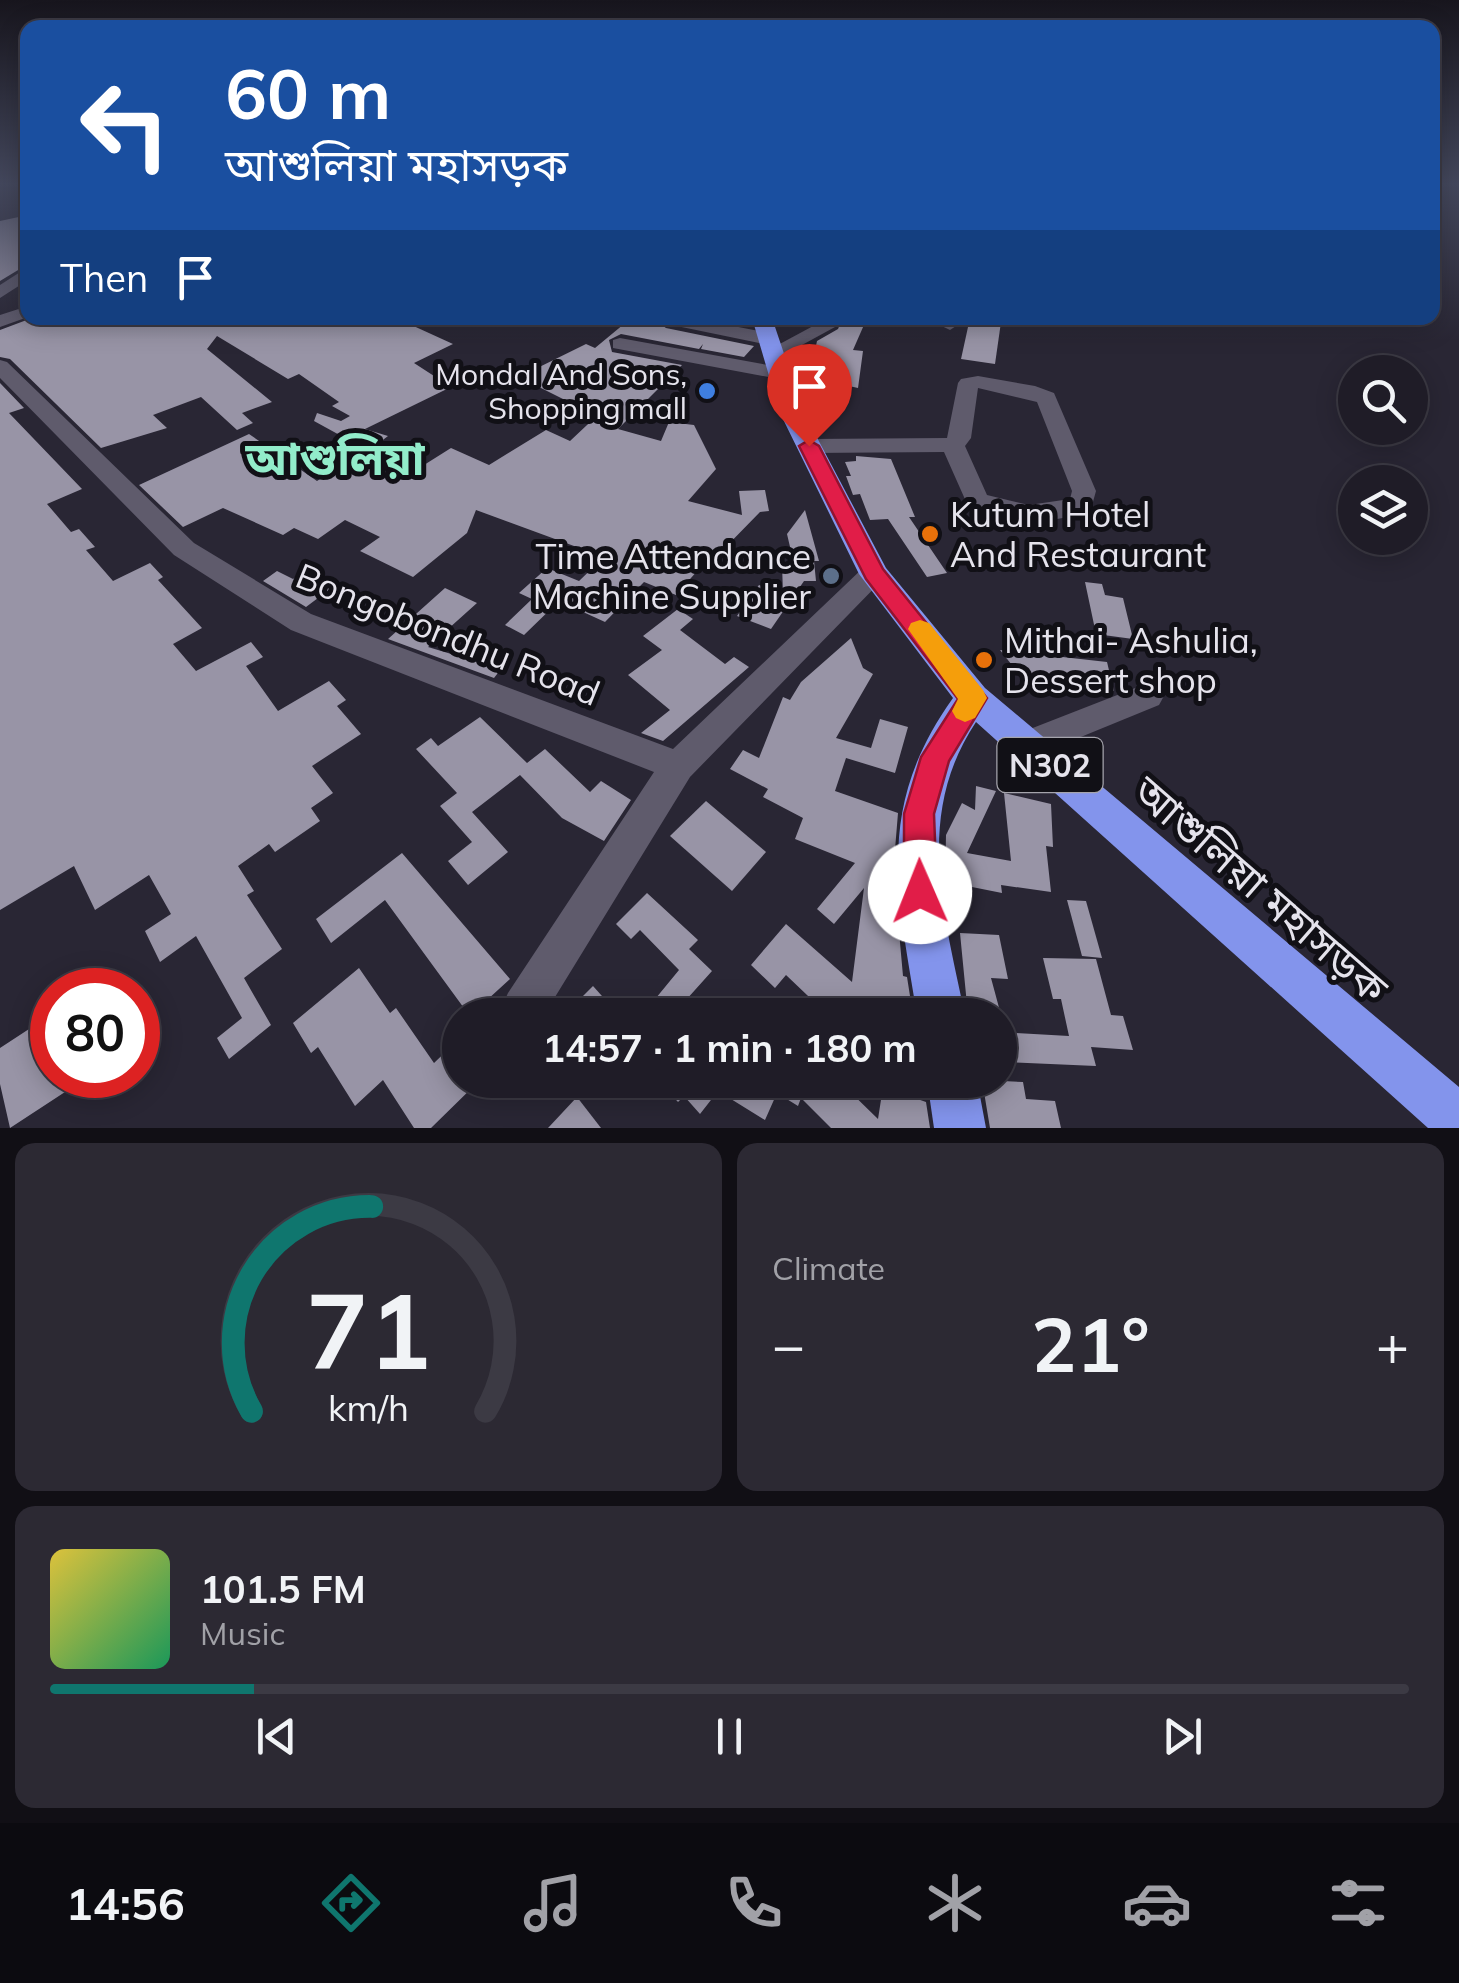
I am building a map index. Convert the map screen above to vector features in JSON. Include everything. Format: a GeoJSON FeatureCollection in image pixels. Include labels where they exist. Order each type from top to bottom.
{"type":"FeatureCollection","features":[{"type":"Feature","properties":{"kind":"highway","name":"আশুলিয়া মহাসড়ক"},"geometry":{"type":"LineString","coordinates":[[771,346],[792,413],[874,574],[973,698],[1459,1121]]}},
{"type":"Feature","properties":{"kind":"highway"},"geometry":{"type":"LineString","coordinates":[[938,998],[920,892],[919,814],[936,757],[973,698]]}},
{"type":"Feature","properties":{"kind":"highway"},"geometry":{"type":"LineString","coordinates":[[955,1098],[960,1128]]}},
{"type":"Feature","properties":{"kind":"street"},"geometry":{"type":"LineString","coordinates":[[692,325],[771,346]]}},
{"type":"Feature","properties":{"kind":"street"},"geometry":{"type":"LineString","coordinates":[[620,344],[771,346],[823,325]]}},
{"type":"Feature","properties":{"kind":"street","name":"Bongobondhu Road"},"geometry":{"type":"LineString","coordinates":[[0,366],[184,550],[301,622],[678,766]]}},
{"type":"Feature","properties":{"kind":"street"},"geometry":{"type":"LineString","coordinates":[[809,446],[953,445],[960,438],[968,383],[1042,394],[1084,491],[1082,503],[1066,511],[987,506],[977,500],[953,445]]}},
{"type":"Feature","properties":{"kind":"street"},"geometry":{"type":"LineString","coordinates":[[530,998],[678,766],[874,574]]}},
{"type":"Feature","properties":{"kind":"street"},"geometry":{"type":"LineString","coordinates":[[1027,745],[1148,696]]}},
{"type":"Feature","properties":{"kind":"building"},"geometry":{"type":"Polygon","coordinates":[[[0,235],[20,235],[20,269],[0,281],[0,235]]]}},
{"type":"Feature","properties":{"kind":"building"},"geometry":{"type":"Polygon","coordinates":[[[20,322],[411,325],[453,344],[414,363],[451,387],[365,429],[388,436],[375,446],[424,465],[451,448],[489,465],[546,430],[570,441],[603,410],[563,399],[519,377],[586,344],[595,348],[623,325],[662,325],[754,346],[744,357],[701,349],[703,344],[699,349],[621,334],[609,340],[612,352],[682,365],[618,429],[661,441],[669,422],[694,425],[716,469],[688,501],[742,515],[739,491],[765,490],[769,511],[760,512],[718,555],[713,553],[676,595],[644,582],[605,622],[559,601],[524,635],[505,625],[532,599],[519,593],[547,568],[579,581],[604,557],[476,510],[467,533],[413,577],[360,551],[380,537],[345,520],[318,539],[294,528],[283,535],[223,508],[183,527],[139,485],[249,434],[317,481],[365,449],[314,421],[317,413],[341,421],[350,416],[332,406],[339,402],[299,374],[288,379],[217,336],[207,349],[272,402],[242,413],[253,423],[237,430],[201,397],[153,415],[167,428],[101,448],[10,359],[0,357],[0,330],[20,322]]]}},
{"type":"Feature","properties":{"kind":"building"},"geometry":{"type":"Polygon","coordinates":[[[840,325],[864,325],[853,350],[863,351],[858,388],[822,380],[826,356],[814,355],[817,341],[840,325]]]}},
{"type":"Feature","properties":{"kind":"building"},"geometry":{"type":"Polygon","coordinates":[[[968,325],[1001,325],[995,364],[961,359],[968,325]]]}},
{"type":"Feature","properties":{"kind":"building"},"geometry":{"type":"Polygon","coordinates":[[[0,383],[24,408],[9,413],[82,489],[47,504],[71,532],[79,529],[95,547],[86,550],[113,581],[150,563],[163,577],[158,580],[202,628],[173,644],[196,671],[251,642],[263,657],[246,666],[278,711],[329,681],[346,700],[337,706],[361,734],[312,766],[333,793],[311,808],[320,821],[275,852],[269,844],[238,866],[254,891],[247,895],[282,949],[244,978],[271,1025],[229,1059],[217,1038],[242,1018],[196,936],[160,962],[145,931],[171,914],[149,875],[95,910],[74,866],[0,910],[0,383]]]}},
{"type":"Feature","properties":{"kind":"building"},"geometry":{"type":"Polygon","coordinates":[[[856,456],[891,459],[915,517],[909,517],[947,573],[927,577],[888,519],[870,520],[860,494],[853,495],[846,476],[851,476],[845,462],[856,461],[856,456]]]}},
{"type":"Feature","properties":{"kind":"building"},"geometry":{"type":"Polygon","coordinates":[[[805,510],[819,561],[814,561],[816,581],[804,581],[771,629],[737,616],[759,585],[783,594],[782,564],[794,564],[787,534],[805,510]]]}},
{"type":"Feature","properties":{"kind":"building"},"geometry":{"type":"Polygon","coordinates":[[[277,571],[293,579],[300,574],[330,589],[306,607],[263,581],[277,571]]]}},
{"type":"Feature","properties":{"kind":"building"},"geometry":{"type":"Polygon","coordinates":[[[1085,582],[1102,584],[1105,595],[1123,598],[1133,639],[1096,634],[1085,582]]]}},
{"type":"Feature","properties":{"kind":"building"},"geometry":{"type":"Polygon","coordinates":[[[445,588],[477,603],[428,647],[501,669],[494,678],[388,639],[445,588]]]}},
{"type":"Feature","properties":{"kind":"building"},"geometry":{"type":"Polygon","coordinates":[[[678,609],[693,619],[680,630],[725,664],[734,657],[749,667],[663,741],[641,733],[670,710],[628,675],[662,650],[643,636],[678,609]]]}},
{"type":"Feature","properties":{"kind":"building"},"geometry":{"type":"Polygon","coordinates":[[[851,638],[863,668],[873,674],[836,738],[871,748],[880,719],[908,727],[895,773],[846,758],[835,791],[898,813],[892,886],[903,976],[907,977],[910,998],[810,998],[786,975],[775,988],[751,965],[786,924],[852,982],[864,888],[834,924],[817,909],[855,863],[795,839],[803,818],[763,797],[768,789],[730,769],[743,750],[759,758],[783,697],[790,700],[801,682],[851,638]]]}},
{"type":"Feature","properties":{"kind":"building"},"geometry":{"type":"Polygon","coordinates":[[[1000,650],[1107,662],[1114,691],[1026,683],[1000,650]]]}},
{"type":"Feature","properties":{"kind":"building"},"geometry":{"type":"Polygon","coordinates":[[[480,717],[527,763],[545,749],[590,792],[601,781],[631,800],[604,841],[562,818],[520,775],[472,812],[508,852],[468,885],[448,861],[472,842],[440,806],[457,793],[416,749],[431,738],[438,746],[480,717]]]}},
{"type":"Feature","properties":{"kind":"building"},"geometry":{"type":"Polygon","coordinates":[[[976,786],[996,791],[967,853],[1011,861],[1004,793],[1051,804],[1053,847],[1046,846],[1051,892],[1001,885],[1002,893],[962,885],[961,890],[945,884],[946,835],[962,803],[975,810],[976,786]]]}},
{"type":"Feature","properties":{"kind":"building"},"geometry":{"type":"Polygon","coordinates":[[[706,801],[766,852],[732,891],[670,836],[706,801]]]}},
{"type":"Feature","properties":{"kind":"building"},"geometry":{"type":"Polygon","coordinates":[[[402,853],[510,979],[489,998],[457,998],[385,900],[331,943],[316,919],[402,853]]]}},
{"type":"Feature","properties":{"kind":"building"},"geometry":{"type":"Polygon","coordinates":[[[647,893],[698,940],[689,949],[712,971],[688,998],[656,998],[679,970],[640,930],[631,939],[616,924],[647,893]]]}},
{"type":"Feature","properties":{"kind":"building"},"geometry":{"type":"Polygon","coordinates":[[[1067,900],[1086,901],[1102,958],[1082,956],[1067,900]]]}},
{"type":"Feature","properties":{"kind":"building"},"geometry":{"type":"Polygon","coordinates":[[[960,933],[999,935],[1008,979],[991,978],[996,998],[966,998],[960,933]]]}},
{"type":"Feature","properties":{"kind":"building"},"geometry":{"type":"Polygon","coordinates":[[[1043,958],[1096,959],[1111,1015],[1123,1016],[1133,1050],[1091,1047],[1096,1066],[1017,1063],[1017,1033],[1069,1036],[1061,999],[1053,999],[1043,958]]]}},
{"type":"Feature","properties":{"kind":"building"},"geometry":{"type":"Polygon","coordinates":[[[359,968],[390,1013],[396,1008],[434,1063],[442,1055],[442,1098],[462,1098],[431,1128],[414,1128],[383,1080],[355,1106],[318,1047],[311,1053],[293,1023],[359,968]]]}},
{"type":"Feature","properties":{"kind":"building"},"geometry":{"type":"Polygon","coordinates":[[[593,986],[604,998],[581,998],[593,986]]]}},
{"type":"Feature","properties":{"kind":"building"},"geometry":{"type":"Polygon","coordinates":[[[30,1028],[30,1098],[56,1098],[10,1128],[0,1084],[0,1048],[30,1028]]]}},
{"type":"Feature","properties":{"kind":"building"},"geometry":{"type":"Polygon","coordinates":[[[1017,1082],[1023,1082],[1026,1099],[1055,1101],[1061,1128],[990,1128],[985,1098],[1017,1098],[1017,1082]]]}},
{"type":"Feature","properties":{"kind":"building"},"geometry":{"type":"Polygon","coordinates":[[[578,1098],[601,1128],[548,1128],[578,1098]]]}},
{"type":"Feature","properties":{"kind":"building"},"geometry":{"type":"Polygon","coordinates":[[[686,1098],[713,1098],[700,1114],[686,1098]]]}},
{"type":"Feature","properties":{"kind":"building"},"geometry":{"type":"Polygon","coordinates":[[[729,1098],[775,1098],[765,1120],[729,1098]]]}},
{"type":"Feature","properties":{"kind":"building"},"geometry":{"type":"Polygon","coordinates":[[[785,1098],[801,1098],[798,1106],[785,1098]]]}},
{"type":"Feature","properties":{"kind":"building"},"geometry":{"type":"Polygon","coordinates":[[[801,1098],[856,1098],[878,1119],[881,1098],[915,1098],[926,1102],[930,1128],[831,1128],[801,1098]]]}},
{"type":"Feature","properties":{"kind":"slow traffic"},"geometry":{"type":"LineString","coordinates":[[920,629],[973,698],[965,711]]}},
{"type":"Feature","properties":{"kind":"place","name":"Mondal And Sons, Shopping mall"},"geometry":{"type":"Point","coordinates":[707,391]}},
{"type":"Feature","properties":{"kind":"place","name":"Kutum Hotel And Restaurant"},"geometry":{"type":"Point","coordinates":[930,534]}},
{"type":"Feature","properties":{"kind":"place","name":"Time Attendance Machine Supplier"},"geometry":{"type":"Point","coordinates":[831,576]}},
{"type":"Feature","properties":{"kind":"place","name":"Mithai- Ashulia, Dessert shop"},"geometry":{"type":"Point","coordinates":[984,660]}},
{"type":"Feature","properties":{"kind":"district","name":"আশুলিয়া"},"geometry":{"type":"Point","coordinates":[335,458]}},
{"type":"Feature","properties":{"kind":"route"},"geometry":{"type":"LineString","coordinates":[[809,446],[874,574],[973,698],[936,757],[919,814],[920,892]]}}]}
